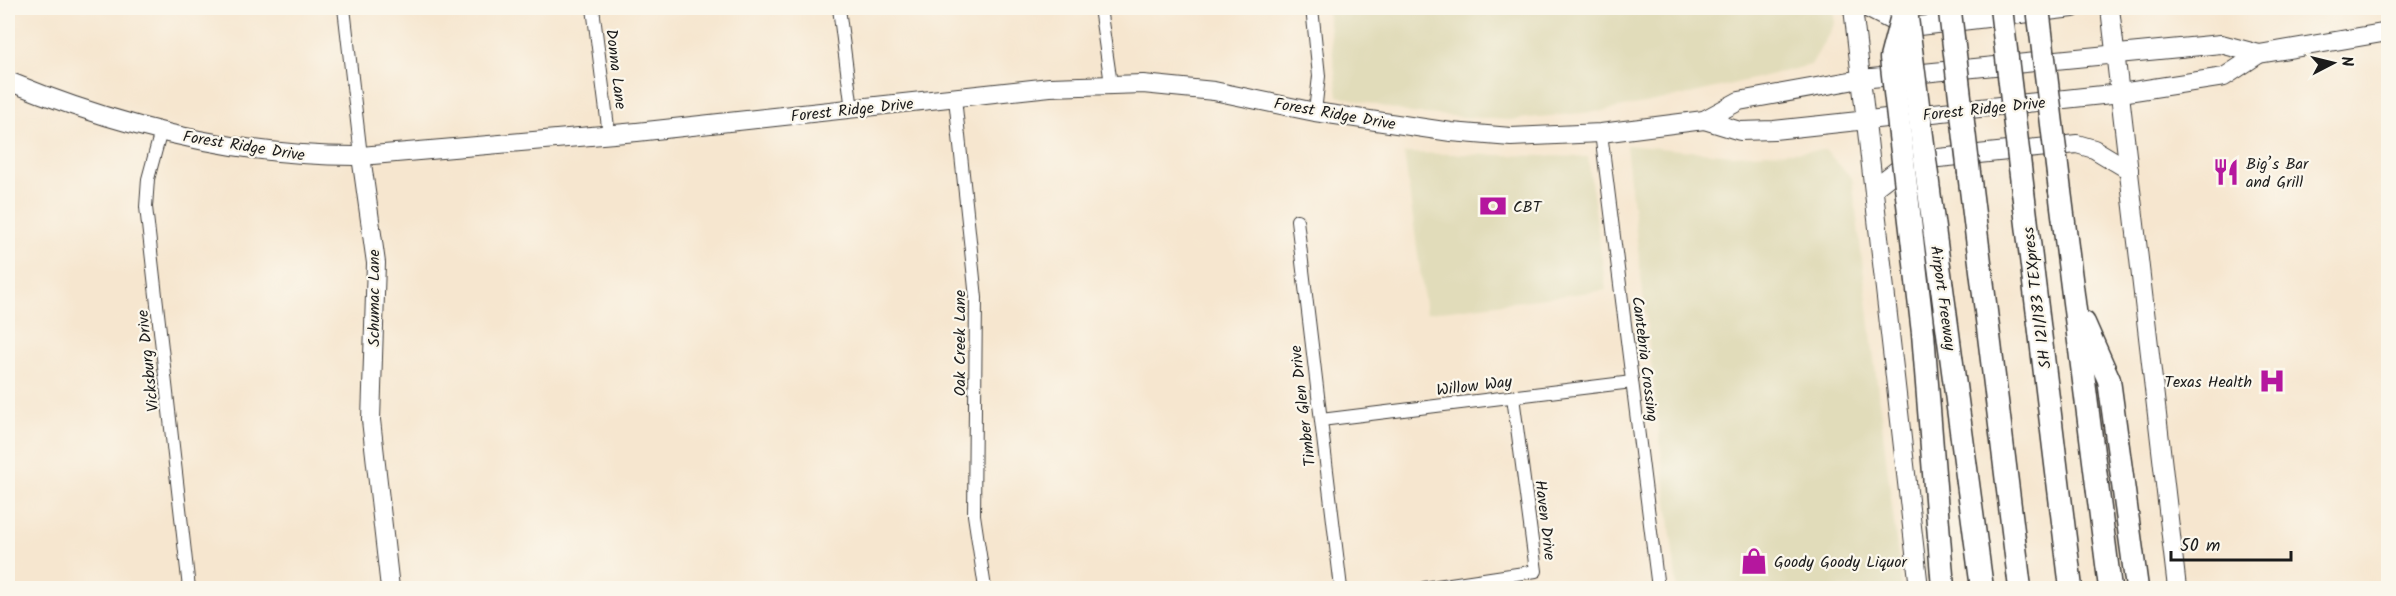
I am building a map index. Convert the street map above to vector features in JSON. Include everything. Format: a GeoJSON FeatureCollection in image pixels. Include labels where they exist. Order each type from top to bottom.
{"type":"FeatureCollection","features":[{"type":"Feature","properties":{"kind":"highway","name":"Airport Freeway"},"geometry":{"type":"LineString","coordinates":[[1905,8],[1982,588]]}},
{"type":"Feature","properties":{"kind":"highway"},"geometry":{"type":"LineString","coordinates":[[1905,8],[1891,58],[1923,333],[1943,588]]}},
{"type":"Feature","properties":{"kind":"highway","name":"SH 121/183 TEXpress"},"geometry":{"type":"LineString","coordinates":[[2001,8],[2071,588]]}},
{"type":"Feature","properties":{"kind":"highway"},"geometry":{"type":"LineString","coordinates":[[2038,8],[2110,588]]}},
{"type":"Feature","properties":{"kind":"highway"},"geometry":{"type":"LineString","coordinates":[[1950,10],[2019,588]]}},
{"type":"Feature","properties":{"kind":"highway"},"geometry":{"type":"LineString","coordinates":[[2074,300],[2109,380],[2137,588]]}},
{"type":"Feature","properties":{"kind":"main road"},"geometry":{"type":"LineString","coordinates":[[1853,8],[1919,588]]}},
{"type":"Feature","properties":{"kind":"main road"},"geometry":{"type":"LineString","coordinates":[[1867,8],[1898,24],[1919,26],[2073,8]]}},
{"type":"Feature","properties":{"kind":"main road"},"geometry":{"type":"LineString","coordinates":[[2110,8],[2177,588]]}},
{"type":"Feature","properties":{"kind":"main road","name":"Forest Ridge Drive"},"geometry":{"type":"LineString","coordinates":[[1704,120],[1740,131],[1774,130],[2121,93],[2224,77],[2259,54],[2388,32]]}},
{"type":"Feature","properties":{"kind":"main road","name":"Forest Ridge Drive"},"geometry":{"type":"LineString","coordinates":[[8,81],[70,107],[161,131],[256,150],[315,156],[361,156],[609,135],[1050,87],[1111,84],[1214,91],[1315,112],[1451,132],[1500,136],[1601,133],[1704,120],[1739,101],[1862,79],[2222,44],[2259,54]]}},
{"type":"Feature","properties":{"kind":"main road"},"geometry":{"type":"LineString","coordinates":[[1874,188],[1909,161],[2077,144],[2094,149],[2129,170]]}},
{"type":"Feature","properties":{"kind":"main road","name":"Schumac Lane"},"geometry":{"type":"LineString","coordinates":[[361,156],[376,263],[371,420],[390,588]]}},
{"type":"Feature","properties":{"kind":"street","name":"Schumac Lane"},"geometry":{"type":"LineString","coordinates":[[344,8],[361,156]]}},
{"type":"Feature","properties":{"kind":"street","name":"Donna Lane"},"geometry":{"type":"LineString","coordinates":[[593,8],[609,135]]}},
{"type":"Feature","properties":{"kind":"street"},"geometry":{"type":"LineString","coordinates":[[839,8],[852,110]]}},
{"type":"Feature","properties":{"kind":"street"},"geometry":{"type":"LineString","coordinates":[[1100,8],[1111,84]]}},
{"type":"Feature","properties":{"kind":"street"},"geometry":{"type":"LineString","coordinates":[[1312,8],[1319,76],[1315,112]]}},
{"type":"Feature","properties":{"kind":"street","name":"Oak Creek Lane"},"geometry":{"type":"LineString","coordinates":[[955,98],[976,298],[975,515],[985,588]]}},
{"type":"Feature","properties":{"kind":"street","name":"Vicksburg Drive"},"geometry":{"type":"LineString","coordinates":[[161,131],[148,179],[146,207],[189,588]]}},
{"type":"Feature","properties":{"kind":"street","name":"Cantebria Crossing"},"geometry":{"type":"LineString","coordinates":[[1601,133],[1658,588]]}},
{"type":"Feature","properties":{"kind":"street","name":"Timber Glen Drive"},"geometry":{"type":"LineString","coordinates":[[1297,220],[1341,588]]}},
{"type":"Feature","properties":{"kind":"street","name":"Willow Way"},"geometry":{"type":"LineString","coordinates":[[1321,420],[1632,382]]}},
{"type":"Feature","properties":{"kind":"street","name":"Haven Drive"},"geometry":{"type":"LineString","coordinates":[[1424,588],[1536,571],[1513,396]]}},
{"type":"Feature","properties":{"kind":"shaded area"},"geometry":{"type":"Polygon","coordinates":[[[1327,8],[1833,8],[1835,23],[1811,65],[1690,94],[1603,111],[1508,120],[1411,113],[1338,96],[1327,8]]]}},
{"type":"Feature","properties":{"kind":"shaded area"},"geometry":{"type":"Polygon","coordinates":[[[1626,145],[1733,155],[1825,150],[1852,178],[1902,588],[1677,588],[1626,145]]]}},
{"type":"Feature","properties":{"kind":"shaded area"},"geometry":{"type":"Polygon","coordinates":[[[1404,153],[1588,157],[1606,290],[1426,313],[1404,153]]]}},
{"type":"Feature","properties":{"kind":"place","name":"Big’s Bar and Grill"},"geometry":{"type":"Point","coordinates":[2226,172]}},
{"type":"Feature","properties":{"kind":"place","name":"CBT"},"geometry":{"type":"Point","coordinates":[1493,206]}},
{"type":"Feature","properties":{"kind":"place","name":"Texas Health"},"geometry":{"type":"Point","coordinates":[2272,381]}},
{"type":"Feature","properties":{"kind":"place","name":"Goody Goody Liquor"},"geometry":{"type":"Point","coordinates":[1754,561]}}]}
